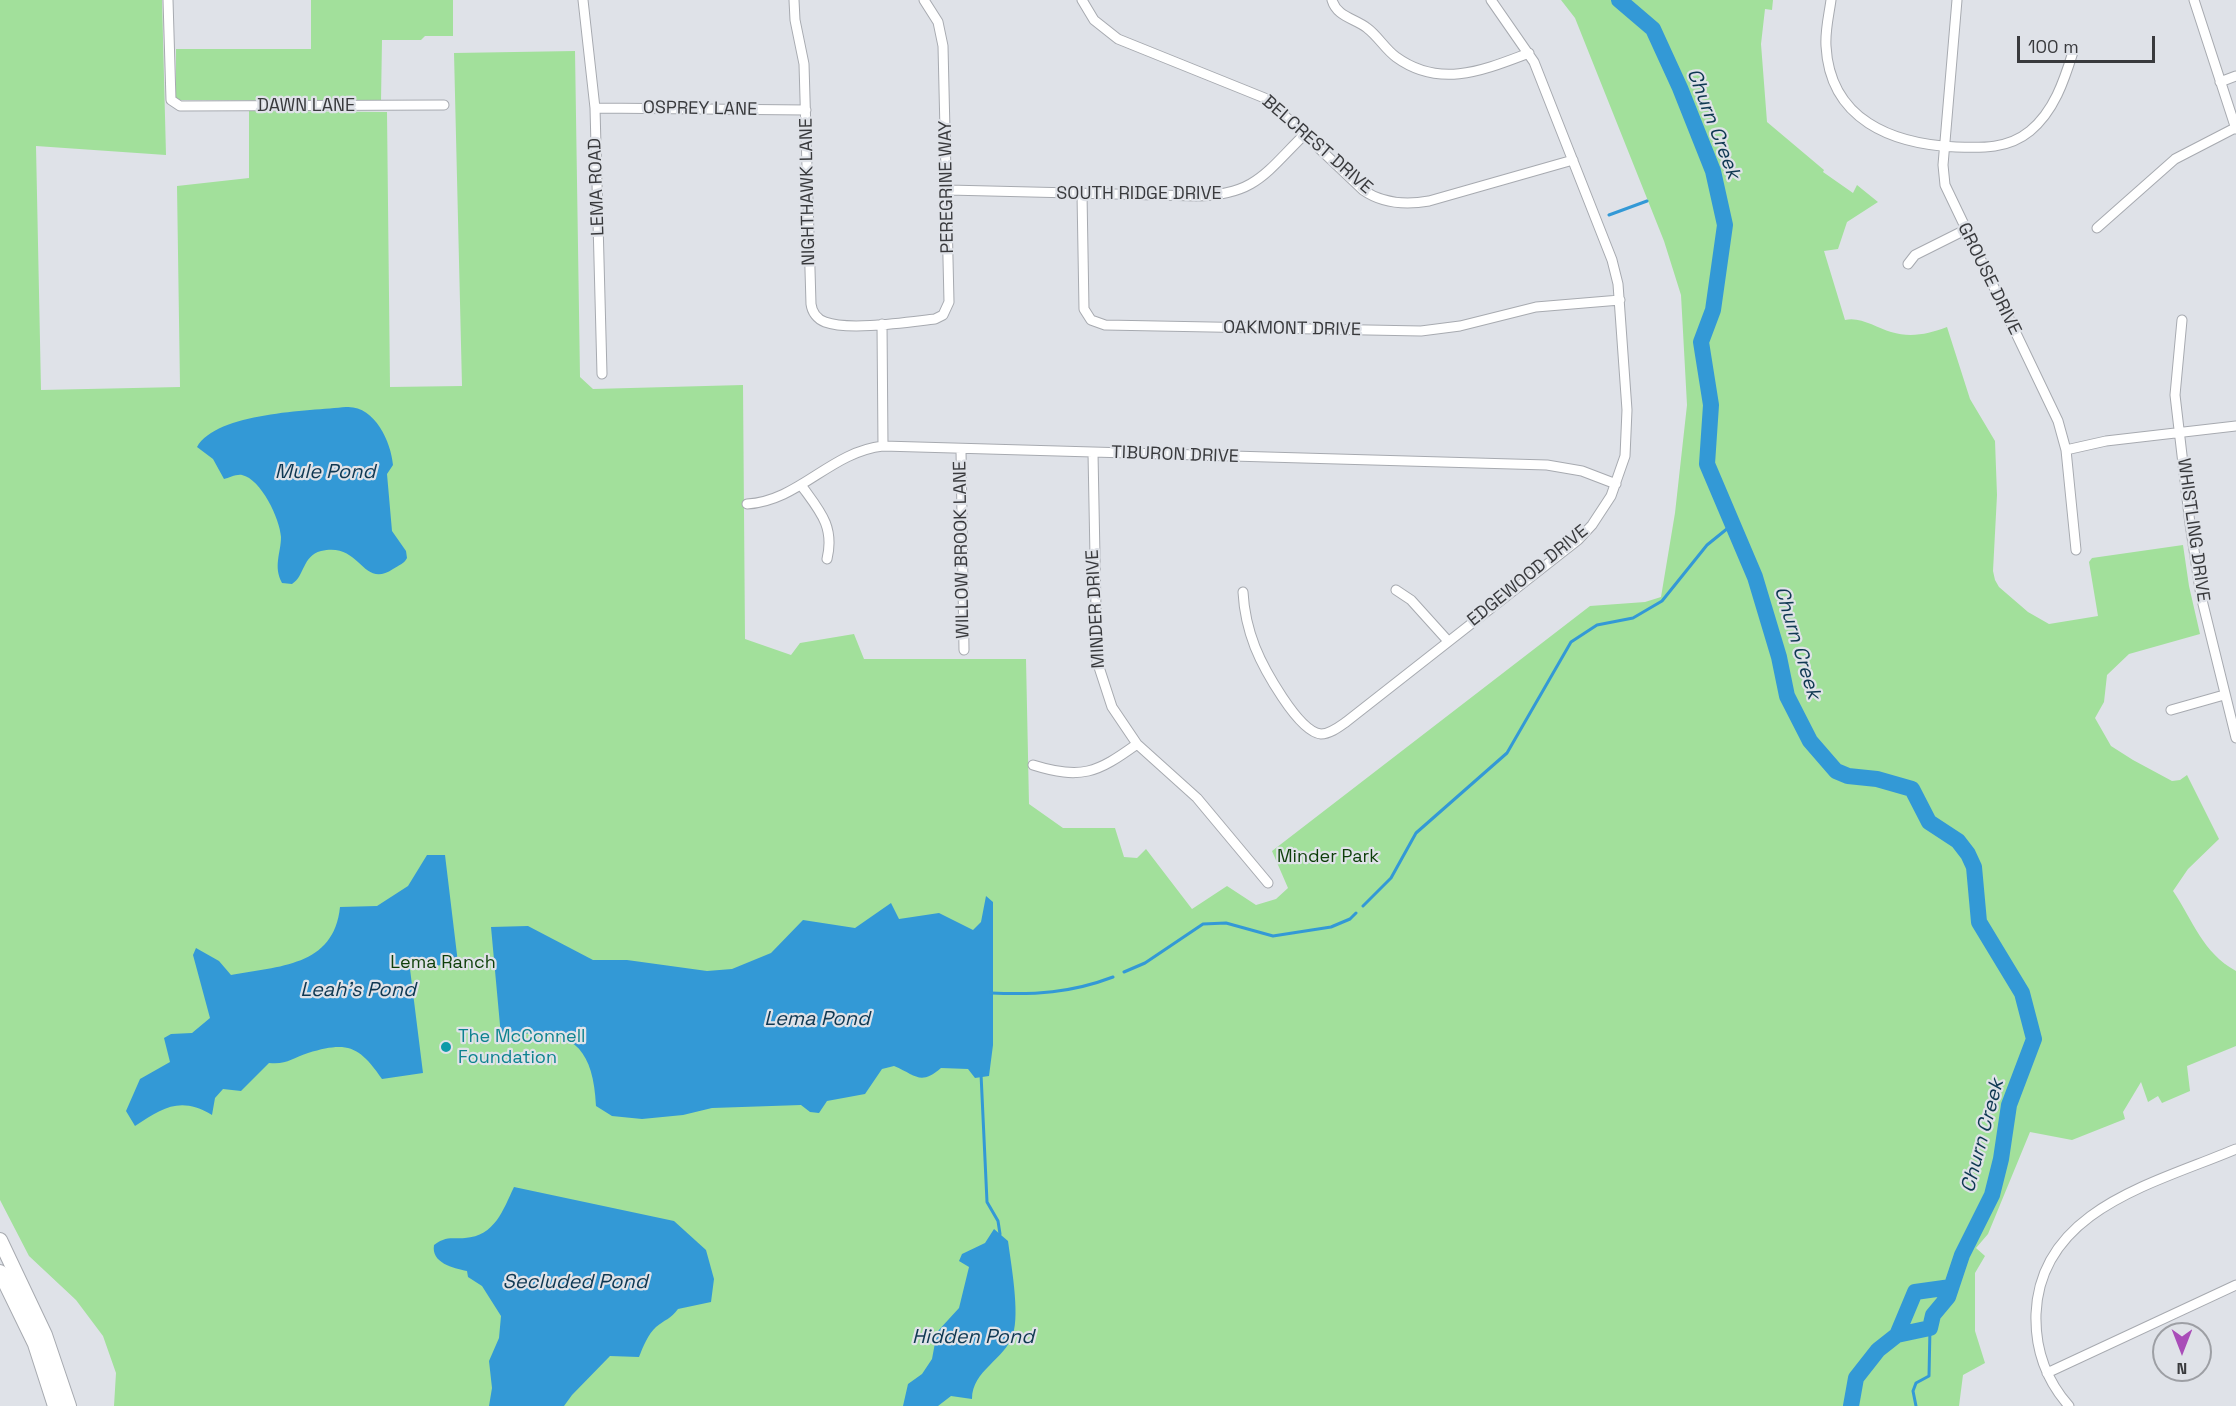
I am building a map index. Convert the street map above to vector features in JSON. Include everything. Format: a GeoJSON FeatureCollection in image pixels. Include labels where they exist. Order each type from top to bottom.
{"type":"FeatureCollection","features":[{"type":"Feature","properties":{"kind":"main road"},"geometry":{"type":"LineString","coordinates":[[0,1240],[45,1335],[69,1406]]}},
{"type":"Feature","properties":{"kind":"main road"},"geometry":{"type":"LineString","coordinates":[[0,1272],[35,1344],[55,1406]]}},
{"type":"Feature","properties":{"kind":"street","name":"DAWN LANE"},"geometry":{"type":"LineString","coordinates":[[168,0],[171,100],[184,106],[444,105]]}},
{"type":"Feature","properties":{"kind":"street","name":"LEMA ROAD"},"geometry":{"type":"LineString","coordinates":[[583,0],[595,108],[602,374]]}},
{"type":"Feature","properties":{"kind":"street","name":"NIGHTHAWK LANE"},"geometry":{"type":"LineString","coordinates":[[794,0],[795,20],[804,63],[812,309],[818,318],[826,323],[882,324]]}},
{"type":"Feature","properties":{"kind":"street","name":"PEREGRINE WAY"},"geometry":{"type":"LineString","coordinates":[[882,324],[935,319],[946,310],[949,295],[944,46],[938,22],[924,0]]}},
{"type":"Feature","properties":{"kind":"street","name":"BELCREST DRIVE"},"geometry":{"type":"LineString","coordinates":[[1082,0],[1094,20],[1112,35],[1251,91],[1275,105],[1363,190],[1381,199],[1402,203],[1450,196],[1573,160]]}},
{"type":"Feature","properties":{"kind":"street"},"geometry":{"type":"LineString","coordinates":[[1332,0],[1340,13],[1369,29],[1397,58],[1425,72],[1470,73],[1529,53]]}},
{"type":"Feature","properties":{"kind":"street","name":"EDGEWOOD DRIVE"},"geometry":{"type":"LineString","coordinates":[[1243,592],[1249,628],[1263,664],[1308,729],[1317,733],[1327,733],[1346,722],[1578,540],[1600,513],[1616,484],[1624,456],[1628,426],[1620,300],[1614,267],[1529,53],[1491,0]]}},
{"type":"Feature","properties":{"kind":"street"},"geometry":{"type":"LineString","coordinates":[[1831,0],[1827,54],[1834,80],[1847,103],[1869,124],[1886,134],[1912,143],[1945,146],[2002,145],[2029,132],[2051,108],[2073,52]]}},
{"type":"Feature","properties":{"kind":"street","name":"GROUSE DRIVE"},"geometry":{"type":"LineString","coordinates":[[1957,0],[1945,146],[1945,185],[2049,398],[2066,450],[2076,550]]}},
{"type":"Feature","properties":{"kind":"street"},"geometry":{"type":"LineString","coordinates":[[2097,228],[2175,159],[2236,128],[2194,0]]}},
{"type":"Feature","properties":{"kind":"street"},"geometry":{"type":"LineString","coordinates":[[2220,82],[2236,76]]}},
{"type":"Feature","properties":{"kind":"street","name":"OSPREY LANE"},"geometry":{"type":"LineString","coordinates":[[595,108],[806,110]]}},
{"type":"Feature","properties":{"kind":"street","name":"SOUTH RIDGE DRIVE"},"geometry":{"type":"LineString","coordinates":[[948,190],[1197,196],[1230,194],[1253,184],[1306,133]]}},
{"type":"Feature","properties":{"kind":"street","name":"OAKMONT DRIVE"},"geometry":{"type":"LineString","coordinates":[[1082,194],[1084,309],[1091,320],[1105,325],[1421,331],[1460,326],[1530,308],[1620,300]]}},
{"type":"Feature","properties":{"kind":"street"},"geometry":{"type":"LineString","coordinates":[[1908,264],[1916,255],[1965,230]]}},
{"type":"Feature","properties":{"kind":"street","name":"WHISTLING DRIVE"},"geometry":{"type":"LineString","coordinates":[[2182,320],[2175,389],[2179,433],[2199,585],[2236,738]]}},
{"type":"Feature","properties":{"kind":"street"},"geometry":{"type":"LineString","coordinates":[[882,324],[883,446]]}},
{"type":"Feature","properties":{"kind":"street"},"geometry":{"type":"LineString","coordinates":[[2066,450],[2106,441],[2236,426]]}},
{"type":"Feature","properties":{"kind":"street","name":"TIBURON DRIVE"},"geometry":{"type":"LineString","coordinates":[[747,504],[773,501],[847,455],[883,446],[1547,465],[1582,471],[1616,484]]}},
{"type":"Feature","properties":{"kind":"street","name":"WILLOW BROOK LANE"},"geometry":{"type":"LineString","coordinates":[[961,450],[964,650]]}},
{"type":"Feature","properties":{"kind":"street","name":"MINDER DRIVE"},"geometry":{"type":"LineString","coordinates":[[1093,453],[1097,661],[1104,691],[1137,744],[1197,798],[1268,883]]}},
{"type":"Feature","properties":{"kind":"street"},"geometry":{"type":"LineString","coordinates":[[801,485],[830,530],[827,559]]}},
{"type":"Feature","properties":{"kind":"street"},"geometry":{"type":"LineString","coordinates":[[1396,590],[1411,600],[1448,641]]}},
{"type":"Feature","properties":{"kind":"street"},"geometry":{"type":"LineString","coordinates":[[2171,710],[2224,695]]}},
{"type":"Feature","properties":{"kind":"street"},"geometry":{"type":"LineString","coordinates":[[1033,765],[1058,773],[1077,774],[1099,767],[1137,744]]}},
{"type":"Feature","properties":{"kind":"street"},"geometry":{"type":"LineString","coordinates":[[2069,1406],[2047,1373],[2036,1334],[2037,1300],[2049,1260],[2064,1238],[2080,1222],[2099,1209],[2236,1149]]}},
{"type":"Feature","properties":{"kind":"street"},"geometry":{"type":"LineString","coordinates":[[2047,1373],[2236,1286]]}},
{"type":"Feature","properties":{"kind":"green space"},"geometry":{"type":"Polygon","coordinates":[[[0,0],[162,0],[166,155],[36,146],[41,390],[180,387],[177,186],[249,178],[249,111],[387,112],[390,387],[462,386],[454,53],[575,51],[580,377],[593,389],[743,385],[745,639],[791,655],[800,643],[854,634],[864,659],[1026,659],[1029,804],[1063,828],[1115,828],[1124,857],[1137,858],[1146,849],[1192,909],[1227,886],[1256,905],[1276,899],[1288,888],[1272,851],[1590,606],[1645,602],[1661,597],[1675,513],[1687,405],[1681,295],[1664,241],[1575,18],[1561,0],[1773,0],[1772,10],[1765,9],[1761,44],[1767,122],[1824,170],[1823,172],[1853,193],[1857,185],[1878,202],[1847,222],[1838,249],[1824,251],[1845,320],[1862,321],[1906,335],[1926,333],[1947,327],[1970,399],[1995,441],[1997,495],[1993,571],[1999,587],[2028,612],[2049,624],[2098,616],[2089,562],[2092,558],[2183,545],[2200,634],[2129,654],[2107,675],[2104,702],[2095,718],[2111,746],[2133,760],[2172,781],[2180,780],[2187,775],[2219,839],[2188,869],[2173,891],[2207,946],[2236,971],[2236,1046],[2187,1066],[2190,1091],[2162,1103],[2158,1096],[2148,1102],[2141,1082],[2123,1112],[2125,1119],[2072,1140],[2030,1132],[1988,1234],[1976,1248],[1985,1256],[1975,1273],[1975,1331],[1985,1363],[1963,1375],[1959,1406],[114,1406],[116,1373],[103,1336],[76,1300],[29,1256],[0,1200],[0,0]]]}},
{"type":"Feature","properties":{"kind":"green space"},"geometry":{"type":"Polygon","coordinates":[[[311,0],[453,0],[453,36],[425,36],[421,40],[382,40],[381,101],[176,100],[176,49],[311,49],[311,0]]]}},
{"type":"Feature","properties":{"kind":"water","name":"Mule Pond"},"geometry":{"type":"Polygon","coordinates":[[[346,407],[365,412],[373,418],[385,436],[393,465],[387,474],[392,531],[406,551],[407,558],[403,563],[383,574],[374,574],[345,553],[334,550],[321,551],[310,557],[292,584],[282,583],[278,571],[280,529],[268,501],[249,478],[240,475],[224,479],[213,459],[197,447],[208,435],[243,420],[288,412],[346,407]]]}},
{"type":"Feature","properties":{"kind":"water","name":"Leah's Pond"},"geometry":{"type":"Polygon","coordinates":[[[427,855],[445,855],[458,963],[410,969],[423,1073],[382,1079],[366,1059],[351,1049],[333,1047],[322,1049],[285,1062],[269,1063],[241,1091],[223,1089],[215,1098],[212,1115],[201,1109],[181,1105],[154,1114],[135,1126],[126,1111],[140,1079],[170,1062],[164,1038],[171,1034],[192,1033],[210,1018],[193,955],[196,948],[219,961],[231,975],[301,960],[315,953],[327,942],[336,927],[340,907],[377,906],[408,886],[427,855]]]}},
{"type":"Feature","properties":{"kind":"water","name":"Lema Pond"},"geometry":{"type":"Polygon","coordinates":[[[986,896],[993,902],[993,1045],[989,1076],[975,1078],[968,1069],[941,1068],[923,1078],[894,1066],[882,1069],[865,1094],[827,1101],[819,1113],[810,1112],[801,1105],[712,1108],[683,1115],[642,1119],[612,1116],[596,1106],[594,1083],[589,1065],[581,1051],[571,1042],[558,1036],[542,1033],[501,1036],[491,927],[528,926],[593,960],[627,960],[707,971],[732,969],[771,953],[803,920],[855,928],[891,903],[899,919],[939,913],[973,930],[981,922],[986,896]]]}},
{"type":"Feature","properties":{"kind":"water","name":"Secluded Pond"},"geometry":{"type":"Polygon","coordinates":[[[514,1187],[674,1221],[706,1250],[714,1279],[711,1302],[678,1309],[653,1330],[639,1357],[610,1356],[564,1406],[489,1406],[492,1388],[489,1361],[499,1338],[501,1316],[482,1286],[468,1277],[467,1271],[444,1264],[439,1260],[434,1251],[434,1245],[445,1239],[475,1236],[491,1227],[514,1187]]]}},
{"type":"Feature","properties":{"kind":"water","name":"Hidden Pond"},"geometry":{"type":"Polygon","coordinates":[[[994,1229],[1008,1241],[1013,1275],[1016,1314],[1009,1343],[977,1380],[972,1399],[951,1396],[938,1406],[903,1406],[908,1384],[922,1374],[932,1359],[937,1332],[959,1308],[969,1267],[959,1261],[962,1254],[985,1243],[994,1229]]]}},
{"type":"Feature","properties":{"kind":"waterway","name":"Churn Creek"},"geometry":{"type":"LineString","coordinates":[[1619,0],[1653,29],[1680,88],[1713,171],[1725,225],[1713,310],[1701,342],[1711,405],[1707,464],[1755,577],[1779,657],[1787,696],[1810,741],[1836,771],[1848,776],[1877,779],[1912,789],[1929,822],[1958,841],[1968,854],[1974,867],[1979,922],[2022,993],[2034,1039],[2009,1105],[2001,1159],[1992,1195],[1962,1255],[1948,1297],[1933,1315],[1930,1328],[1897,1335]]}},
{"type":"Feature","properties":{"kind":"waterway"},"geometry":{"type":"LineString","coordinates":[[1609,215],[1647,201]]}},
{"type":"Feature","properties":{"kind":"waterway"},"geometry":{"type":"LineString","coordinates":[[1363,906],[1391,878],[1416,833],[1507,753],[1571,642],[1597,625],[1633,618],[1662,601],[1707,545],[1733,524]]}},
{"type":"Feature","properties":{"kind":"waterway"},"geometry":{"type":"LineString","coordinates":[[1124,972],[1145,963],[1203,924],[1226,923],[1273,936],[1331,927],[1350,919],[1356,913]]}},
{"type":"Feature","properties":{"kind":"waterway"},"geometry":{"type":"LineString","coordinates":[[991,993],[1052,992],[1082,987],[1113,977]]}},
{"type":"Feature","properties":{"kind":"waterway"},"geometry":{"type":"LineString","coordinates":[[981,1074],[987,1202],[998,1221],[1000,1234]]}},
{"type":"Feature","properties":{"kind":"waterway","name":"Churn Creek"},"geometry":{"type":"LineString","coordinates":[[1851,1406],[1856,1378],[1878,1350],[1897,1335],[1915,1292],[1951,1287]]}},
{"type":"Feature","properties":{"kind":"waterway"},"geometry":{"type":"LineString","coordinates":[[1916,1406],[1913,1391],[1916,1383],[1929,1376],[1930,1328]]}},
{"type":"Feature","properties":{"kind":"place","name":"The McConnell Foundation"},"geometry":{"type":"Point","coordinates":[446,1047]}},
{"type":"Feature","properties":{"kind":"park label","name":"Minder Park"},"geometry":{"type":"Point","coordinates":[1328,857]}},
{"type":"Feature","properties":{"kind":"park label","name":"Lema Ranch"},"geometry":{"type":"Point","coordinates":[443,963]}}]}
